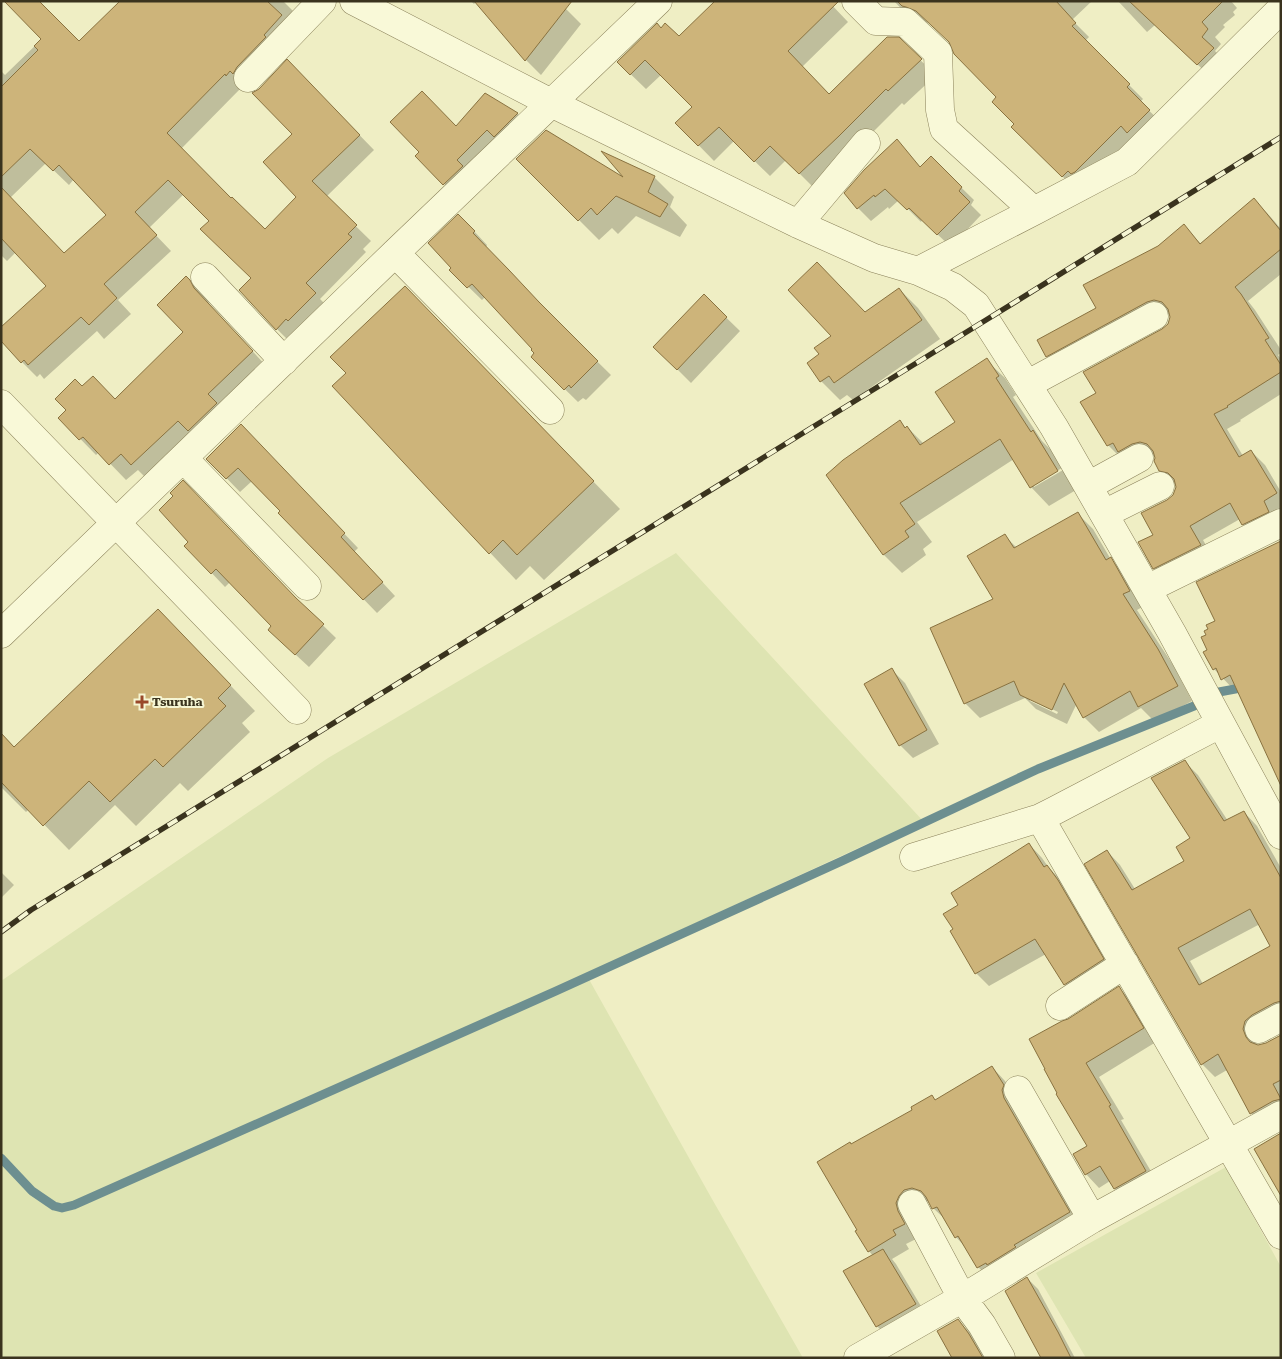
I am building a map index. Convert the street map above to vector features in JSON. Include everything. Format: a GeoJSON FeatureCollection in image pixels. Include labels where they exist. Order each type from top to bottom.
{"type":"FeatureCollection","features":[{"type":"Feature","properties":{"kind":"street"},"geometry":{"type":"LineString","coordinates":[[248,78],[322,1]]}},
{"type":"Feature","properties":{"kind":"street"},"geometry":{"type":"LineString","coordinates":[[354,1],[551,103],[798,224],[874,258],[918,270],[953,287],[976,305],[1054,427],[1147,589],[1279,828]]}},
{"type":"Feature","properties":{"kind":"street"},"geometry":{"type":"LineString","coordinates":[[1,634],[658,1]]}},
{"type":"Feature","properties":{"kind":"street"},"geometry":{"type":"LineString","coordinates":[[856,1],[876,21],[905,22],[938,53],[940,110],[944,130],[1034,212]]}},
{"type":"Feature","properties":{"kind":"street"},"geometry":{"type":"LineString","coordinates":[[918,270],[1034,212],[1127,162],[1281,9]]}},
{"type":"Feature","properties":{"kind":"street"},"geometry":{"type":"LineString","coordinates":[[798,224],[866,142]]}},
{"type":"Feature","properties":{"kind":"street"},"geometry":{"type":"LineString","coordinates":[[395,253],[550,410]]}},
{"type":"Feature","properties":{"kind":"street"},"geometry":{"type":"LineString","coordinates":[[205,277],[284,361]]}},
{"type":"Feature","properties":{"kind":"street"},"geometry":{"type":"LineString","coordinates":[[1028,384],[1154,316]]}},
{"type":"Feature","properties":{"kind":"street"},"geometry":{"type":"LineString","coordinates":[[1,404],[298,710]]}},
{"type":"Feature","properties":{"kind":"street"},"geometry":{"type":"LineString","coordinates":[[184,458],[307,586]]}},
{"type":"Feature","properties":{"kind":"street"},"geometry":{"type":"LineString","coordinates":[[1088,486],[1139,458]]}},
{"type":"Feature","properties":{"kind":"street"},"geometry":{"type":"LineString","coordinates":[[1104,514],[1160,486]]}},
{"type":"Feature","properties":{"kind":"street"},"geometry":{"type":"LineString","coordinates":[[1147,589],[1281,523]]}},
{"type":"Feature","properties":{"kind":"street"},"geometry":{"type":"LineString","coordinates":[[914,857],[1040,818],[1217,717]]}},
{"type":"Feature","properties":{"kind":"street"},"geometry":{"type":"LineString","coordinates":[[1040,818],[1281,1235]]}},
{"type":"Feature","properties":{"kind":"street"},"geometry":{"type":"LineString","coordinates":[[1060,1006],[1125,964]]}},
{"type":"Feature","properties":{"kind":"street"},"geometry":{"type":"LineString","coordinates":[[1018,1090],[1092,1219]]}},
{"type":"Feature","properties":{"kind":"street"},"geometry":{"type":"LineString","coordinates":[[858,1358],[962,1298],[1092,1219],[1281,1115]]}},
{"type":"Feature","properties":{"kind":"street"},"geometry":{"type":"LineString","coordinates":[[912,1204],[962,1298],[982,1325],[1001,1358]]}},
{"type":"Feature","properties":{"kind":"green space"},"geometry":{"type":"Polygon","coordinates":[[[676,553],[924,822],[869,843],[586,974],[803,1358],[1,1358],[1,981],[328,758],[676,553]]]}},
{"type":"Feature","properties":{"kind":"green space"},"geometry":{"type":"Polygon","coordinates":[[[1226,1167],[1281,1267],[1281,1358],[1086,1358],[1036,1273],[1226,1167]]]}},
{"type":"Feature","properties":{"kind":"building"},"geometry":{"type":"Polygon","coordinates":[[[4,1],[39,1],[79,41],[120,1],[267,1],[282,15],[264,35],[266,37],[237,67],[233,74],[230,71],[226,76],[225,74],[167,133],[231,198],[265,229],[296,197],[263,162],[292,134],[252,93],[259,89],[287,59],[360,135],[312,181],[357,225],[348,234],[352,237],[306,283],[316,293],[288,321],[286,319],[276,330],[239,290],[251,278],[200,229],[209,221],[168,180],[135,212],[157,235],[104,284],[117,298],[89,325],[81,317],[28,365],[24,360],[21,363],[1,341],[1,327],[46,286],[1,238],[1,187],[64,253],[106,215],[59,165],[53,171],[30,149],[1,177],[1,87],[38,50],[34,46],[41,39],[4,1]]]}},
{"type":"Feature","properties":{"kind":"building"},"geometry":{"type":"Polygon","coordinates":[[[474,1],[572,1],[525,61],[474,1]]]}},
{"type":"Feature","properties":{"kind":"building"},"geometry":{"type":"Polygon","coordinates":[[[715,1],[839,1],[788,51],[829,94],[887,37],[899,37],[922,59],[888,91],[886,89],[799,174],[770,146],[754,162],[719,127],[698,146],[675,123],[692,107],[645,60],[630,75],[617,62],[657,23],[661,28],[665,23],[679,36],[715,1]]]}},
{"type":"Feature","properties":{"kind":"building"},"geometry":{"type":"Polygon","coordinates":[[[897,1],[1056,1],[1076,23],[1072,26],[1130,84],[1127,87],[1150,110],[1127,133],[1121,126],[1075,172],[1071,174],[1068,171],[1062,177],[1011,127],[1014,124],[992,102],[996,97],[954,54],[949,42],[916,11],[902,6],[897,1]]]}},
{"type":"Feature","properties":{"kind":"building"},"geometry":{"type":"Polygon","coordinates":[[[1129,1],[1223,1],[1202,22],[1208,29],[1202,37],[1214,48],[1197,65],[1129,1]]]}},
{"type":"Feature","properties":{"kind":"building"},"geometry":{"type":"Polygon","coordinates":[[[422,91],[456,126],[485,93],[518,113],[494,137],[487,130],[457,160],[463,166],[443,185],[415,156],[419,152],[390,122],[422,91]]]}},
{"type":"Feature","properties":{"kind":"building"},"geometry":{"type":"Polygon","coordinates":[[[546,130],[623,177],[601,151],[655,176],[648,192],[668,204],[660,217],[616,196],[597,215],[591,208],[578,221],[516,159],[546,130]]]}},
{"type":"Feature","properties":{"kind":"building"},"geometry":{"type":"Polygon","coordinates":[[[897,139],[920,167],[931,156],[962,187],[959,191],[970,202],[937,235],[909,208],[907,210],[885,189],[875,197],[874,195],[857,209],[844,193],[864,170],[897,139]]]}},
{"type":"Feature","properties":{"kind":"building"},"geometry":{"type":"Polygon","coordinates":[[[1254,198],[1281,231],[1281,249],[1235,287],[1269,338],[1265,340],[1281,365],[1281,372],[1228,407],[1214,414],[1239,457],[1251,450],[1277,493],[1264,501],[1269,512],[1242,525],[1230,503],[1190,526],[1201,545],[1153,569],[1138,542],[1153,535],[1141,513],[1173,495],[1176,487],[1174,479],[1168,473],[1159,471],[1154,461],[1153,451],[1147,444],[1140,442],[1132,444],[1118,452],[1113,443],[1107,446],[1080,402],[1096,393],[1083,372],[1162,329],[1168,324],[1170,317],[1168,309],[1162,302],[1154,300],[1147,302],[1046,357],[1037,340],[1096,308],[1083,285],[1158,246],[1184,224],[1200,244],[1254,198]]]}},
{"type":"Feature","properties":{"kind":"building"},"geometry":{"type":"Polygon","coordinates":[[[458,214],[475,231],[473,233],[598,361],[571,388],[569,385],[564,390],[531,357],[534,353],[532,349],[472,284],[467,288],[449,270],[451,268],[428,243],[458,214]]]}},
{"type":"Feature","properties":{"kind":"building"},"geometry":{"type":"Polygon","coordinates":[[[817,262],[865,312],[899,288],[922,320],[834,383],[829,376],[820,382],[807,363],[819,354],[814,348],[831,336],[788,290],[817,262]]]}},
{"type":"Feature","properties":{"kind":"building"},"geometry":{"type":"Polygon","coordinates":[[[186,276],[194,288],[253,351],[208,394],[217,403],[188,431],[178,421],[131,465],[121,454],[109,465],[83,437],[79,440],[58,418],[66,410],[55,399],[75,379],[82,386],[93,376],[115,399],[183,332],[157,305],[186,276]]]}},
{"type":"Feature","properties":{"kind":"building"},"geometry":{"type":"Polygon","coordinates":[[[405,286],[594,481],[517,555],[503,540],[489,554],[332,386],[346,373],[330,357],[405,286]]]}},
{"type":"Feature","properties":{"kind":"building"},"geometry":{"type":"Polygon","coordinates":[[[704,294],[727,317],[677,370],[653,347],[704,294]]]}},
{"type":"Feature","properties":{"kind":"building"},"geometry":{"type":"Polygon","coordinates":[[[987,358],[999,376],[996,378],[1031,432],[1033,430],[1058,471],[1030,488],[1000,439],[900,503],[915,524],[905,531],[909,537],[883,555],[826,475],[843,460],[900,420],[905,428],[907,426],[920,445],[955,422],[935,392],[987,358]]]}},
{"type":"Feature","properties":{"kind":"building"},"geometry":{"type":"Polygon","coordinates":[[[241,424],[345,533],[341,537],[383,582],[363,600],[278,513],[280,511],[238,468],[226,479],[206,459],[241,424]]]}},
{"type":"Feature","properties":{"kind":"building"},"geometry":{"type":"Polygon","coordinates":[[[183,480],[296,598],[324,624],[295,655],[268,630],[271,626],[216,569],[211,574],[184,546],[188,542],[159,510],[173,496],[170,493],[183,480]]]}},
{"type":"Feature","properties":{"kind":"building"},"geometry":{"type":"Polygon","coordinates":[[[1078,512],[1106,560],[1111,557],[1130,591],[1123,594],[1158,649],[1178,686],[1138,707],[1130,691],[1083,718],[1064,683],[1052,710],[1020,695],[1014,681],[964,704],[930,628],[993,599],[967,556],[1005,534],[1014,548],[1078,512]]]}},
{"type":"Feature","properties":{"kind":"building"},"geometry":{"type":"Polygon","coordinates":[[[1281,541],[1281,786],[1230,675],[1221,680],[1216,668],[1213,670],[1203,652],[1207,650],[1201,637],[1206,635],[1204,631],[1208,629],[1206,625],[1215,621],[1196,582],[1281,541]]]}},
{"type":"Feature","properties":{"kind":"building","name":"Tsuruha"},"geometry":{"type":"Polygon","coordinates":[[[158,609],[231,685],[218,698],[226,706],[163,767],[155,759],[110,802],[89,781],[43,826],[1,782],[1,733],[14,747],[158,609]]]}},
{"type":"Feature","properties":{"kind":"building"},"geometry":{"type":"Polygon","coordinates":[[[892,668],[927,730],[899,746],[864,684],[892,668]]]}},
{"type":"Feature","properties":{"kind":"building"},"geometry":{"type":"Polygon","coordinates":[[[1185,760],[1224,821],[1244,811],[1281,878],[1281,1001],[1252,1015],[1245,1021],[1243,1029],[1250,1042],[1258,1045],[1281,1035],[1281,1080],[1273,1084],[1281,1099],[1273,1101],[1250,1114],[1218,1054],[1201,1065],[1084,864],[1107,850],[1132,890],[1184,861],[1176,847],[1190,838],[1151,778],[1185,760]],[[1250,909],[1178,948],[1199,985],[1270,946],[1250,909]]]}},
{"type":"Feature","properties":{"kind":"building"},"geometry":{"type":"Polygon","coordinates":[[[1029,843],[1044,867],[1047,865],[1058,880],[1104,959],[1064,985],[1035,939],[975,974],[950,931],[953,929],[943,914],[958,905],[951,893],[1029,843]]]}},
{"type":"Feature","properties":{"kind":"building"},"geometry":{"type":"Polygon","coordinates":[[[1119,986],[1144,1028],[1086,1063],[1146,1171],[1114,1189],[1100,1166],[1085,1175],[1073,1154],[1087,1146],[1056,1094],[1029,1039],[1068,1019],[1119,986]]]}},
{"type":"Feature","properties":{"kind":"building"},"geometry":{"type":"Polygon","coordinates":[[[992,1066],[1004,1085],[1002,1090],[1004,1098],[1070,1212],[1014,1245],[1016,1247],[987,1265],[986,1263],[977,1268],[958,1236],[955,1238],[937,1207],[932,1209],[921,1191],[912,1188],[904,1190],[896,1203],[905,1224],[893,1230],[896,1235],[868,1252],[817,1162],[850,1142],[851,1144],[912,1110],[911,1107],[932,1095],[935,1100],[992,1066]]]}},
{"type":"Feature","properties":{"kind":"building"},"geometry":{"type":"Polygon","coordinates":[[[1281,1133],[1281,1196],[1254,1149],[1281,1133]]]}},
{"type":"Feature","properties":{"kind":"building"},"geometry":{"type":"Polygon","coordinates":[[[883,1249],[916,1304],[876,1327],[843,1271],[883,1249]]]}},
{"type":"Feature","properties":{"kind":"building"},"geometry":{"type":"Polygon","coordinates":[[[1027,1277],[1071,1358],[1041,1358],[1005,1291],[1027,1277]]]}},
{"type":"Feature","properties":{"kind":"building"},"geometry":{"type":"Polygon","coordinates":[[[958,1319],[983,1358],[952,1358],[937,1331],[958,1319]]]}},
{"type":"Feature","properties":{"kind":"waterway"},"geometry":{"type":"LineString","coordinates":[[1,1158],[32,1191],[54,1206],[62,1208],[74,1205],[556,991],[842,861],[1038,769],[1194,706],[1219,692],[1246,687]]}},
{"type":"Feature","properties":{"kind":"railway"},"geometry":{"type":"LineString","coordinates":[[1,932],[31,910],[1281,137]]}},
{"type":"Feature","properties":{"kind":"place","name":"Tsuruha"},"geometry":{"type":"Point","coordinates":[142,702]}}]}
